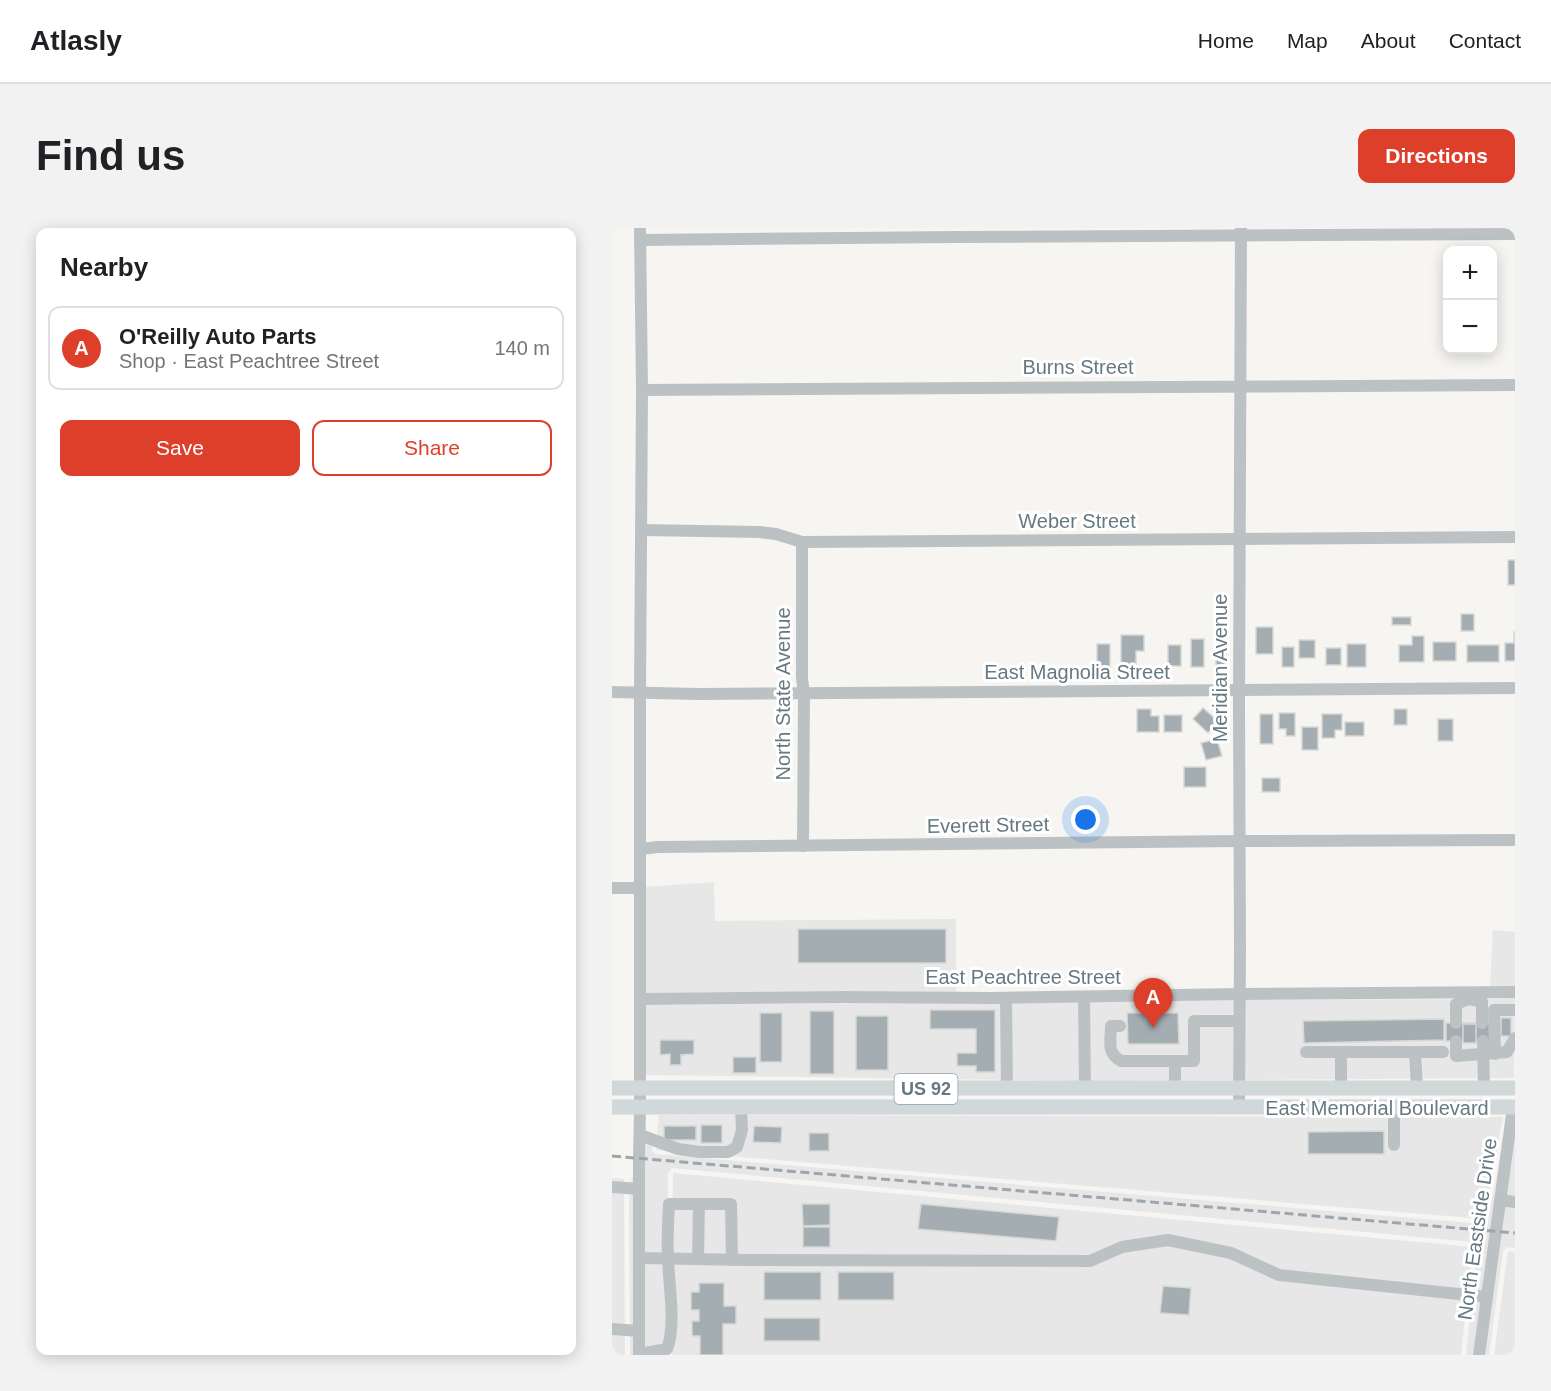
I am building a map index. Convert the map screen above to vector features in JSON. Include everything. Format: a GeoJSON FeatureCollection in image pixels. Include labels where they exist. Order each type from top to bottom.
{"type":"FeatureCollection","features":[{"type":"Feature","properties":{"kind":"main road","name":"US 92"},"geometry":{"type":"LineString","coordinates":[[612,1088],[1239,1088]]}},
{"type":"Feature","properties":{"kind":"main road","name":"East Memorial Boulevard"},"geometry":{"type":"LineString","coordinates":[[1239,1088],[1515,1088]]}},
{"type":"Feature","properties":{"kind":"main road"},"geometry":{"type":"LineString","coordinates":[[1396,1108],[1497,1097],[1508,1094],[1515,1088]]}},
{"type":"Feature","properties":{"kind":"main road"},"geometry":{"type":"LineString","coordinates":[[939,1089],[939,1108]]}},
{"type":"Feature","properties":{"kind":"main road","name":"US 92"},"geometry":{"type":"LineString","coordinates":[[612,1107],[1239,1108]]}},
{"type":"Feature","properties":{"kind":"main road","name":"East Memorial Boulevard"},"geometry":{"type":"LineString","coordinates":[[1239,1108],[1514,1107]]}},
{"type":"Feature","properties":{"kind":"street"},"geometry":{"type":"LineString","coordinates":[[732,1260],[731,1204],[669,1204],[671,1341],[667,1349],[639,1355],[642,390],[640,234],[1241,232],[1515,234]]}},
{"type":"Feature","properties":{"kind":"street","name":"Meridian Avenue"},"geometry":{"type":"LineString","coordinates":[[1239,1108],[1241,232]]}},
{"type":"Feature","properties":{"kind":"street","name":"Burns Street"},"geometry":{"type":"LineString","coordinates":[[642,390],[1515,385]]}},
{"type":"Feature","properties":{"kind":"street","name":"Weber Street"},"geometry":{"type":"LineString","coordinates":[[641,530],[759,532],[776,534],[802,542],[1515,537]]}},
{"type":"Feature","properties":{"kind":"street","name":"North State Avenue"},"geometry":{"type":"LineString","coordinates":[[802,542],[803,846]]}},
{"type":"Feature","properties":{"kind":"street","name":"East Magnolia Street"},"geometry":{"type":"LineString","coordinates":[[612,692],[804,694],[1515,688]]}},
{"type":"Feature","properties":{"kind":"street","name":"Everett Street"},"geometry":{"type":"LineString","coordinates":[[641,849],[1240,841],[1515,840]]}},
{"type":"Feature","properties":{"kind":"street"},"geometry":{"type":"LineString","coordinates":[[612,888],[640,888]]}},
{"type":"Feature","properties":{"kind":"street","name":"East Peachtree Street"},"geometry":{"type":"LineString","coordinates":[[640,999],[1006,998],[1240,994],[1469,996],[1515,992]]}},
{"type":"Feature","properties":{"kind":"street"},"geometry":{"type":"LineString","coordinates":[[1084,996],[1084,1088]]}},
{"type":"Feature","properties":{"kind":"street"},"geometry":{"type":"LineString","coordinates":[[1456,1023],[1456,1004],[1469,996],[1482,1002],[1482,1023]]}},
{"type":"Feature","properties":{"kind":"street"},"geometry":{"type":"LineString","coordinates":[[1006,998],[1007,1089]]}},
{"type":"Feature","properties":{"kind":"street"},"geometry":{"type":"LineString","coordinates":[[1500,1055],[1494,1010],[1515,1010]]}},
{"type":"Feature","properties":{"kind":"street"},"geometry":{"type":"LineString","coordinates":[[1120,1026],[1111,1026],[1110,1050],[1113,1057],[1120,1061],[1194,1061],[1194,1021],[1239,1021]]}},
{"type":"Feature","properties":{"kind":"street"},"geometry":{"type":"LineString","coordinates":[[1484,1088],[1500,1055],[1515,1038]]}},
{"type":"Feature","properties":{"kind":"street"},"geometry":{"type":"LineString","coordinates":[[1456,1041],[1456,1056],[1500,1055]]}},
{"type":"Feature","properties":{"kind":"street"},"geometry":{"type":"LineString","coordinates":[[1483,1041],[1500,1055]]}},
{"type":"Feature","properties":{"kind":"street"},"geometry":{"type":"LineString","coordinates":[[1306,1052],[1443,1052]]}},
{"type":"Feature","properties":{"kind":"street"},"geometry":{"type":"LineString","coordinates":[[1341,1052],[1341,1088]]}},
{"type":"Feature","properties":{"kind":"street"},"geometry":{"type":"LineString","coordinates":[[1415,1052],[1417,1088]]}},
{"type":"Feature","properties":{"kind":"street"},"geometry":{"type":"LineString","coordinates":[[1175,1061],[1175,1088]]}},
{"type":"Feature","properties":{"kind":"street","name":"North Eastside Drive"},"geometry":{"type":"LineString","coordinates":[[1479,1355],[1514,1107]]}},
{"type":"Feature","properties":{"kind":"street"},"geometry":{"type":"LineString","coordinates":[[640,1134],[678,1149],[728,1152],[737,1147],[742,1130],[741,1108]]}},
{"type":"Feature","properties":{"kind":"street"},"geometry":{"type":"LineString","coordinates":[[1394,1145],[1396,1108]]}},
{"type":"Feature","properties":{"kind":"street"},"geometry":{"type":"LineString","coordinates":[[612,1187],[639,1189]]}},
{"type":"Feature","properties":{"kind":"street"},"geometry":{"type":"LineString","coordinates":[[1500,1200],[1515,1202]]}},
{"type":"Feature","properties":{"kind":"street"},"geometry":{"type":"LineString","coordinates":[[698,1259],[699,1204]]}},
{"type":"Feature","properties":{"kind":"street"},"geometry":{"type":"LineString","coordinates":[[639,1258],[1090,1262],[1122,1247],[1168,1240],[1231,1253],[1279,1275],[1487,1298]]}},
{"type":"Feature","properties":{"kind":"street"},"geometry":{"type":"LineString","coordinates":[[612,1329],[639,1331]]}},
{"type":"Feature","properties":{"kind":"shaded area"},"geometry":{"type":"Polygon","coordinates":[[[714,882],[715,921],[956,919],[956,992],[645,993],[645,887],[714,882]]]}},
{"type":"Feature","properties":{"kind":"shaded area"},"geometry":{"type":"Polygon","coordinates":[[[1493,930],[1515,932],[1515,986],[1490,987],[1493,930]]]}},
{"type":"Feature","properties":{"kind":"shaded area"},"geometry":{"type":"Polygon","coordinates":[[[1515,998],[1514,1078],[1244,1080],[1245,1000],[1515,998]]]}},
{"type":"Feature","properties":{"kind":"shaded area"},"geometry":{"type":"Polygon","coordinates":[[[1234,1000],[1234,1080],[1090,1081],[646,1075],[645,1005],[1234,1000]]]}},
{"type":"Feature","properties":{"kind":"shaded area"},"geometry":{"type":"Polygon","coordinates":[[[659,1115],[1503,1117],[1484,1219],[656,1150],[659,1115]]]}},
{"type":"Feature","properties":{"kind":"shaded area"},"geometry":{"type":"Polygon","coordinates":[[[1515,1129],[1515,1248],[1506,1247],[1503,1251],[1489,1355],[1484,1355],[1515,1129]]]}},
{"type":"Feature","properties":{"kind":"shaded area"},"geometry":{"type":"Polygon","coordinates":[[[653,1132],[652,1151],[656,1154],[1484,1224],[1488,1220],[1502,1147],[1474,1355],[1466,1355],[1477,1248],[1476,1243],[1473,1242],[672,1168],[668,1173],[667,1355],[644,1355],[644,1151],[653,1132]]]}},
{"type":"Feature","properties":{"kind":"shaded area"},"geometry":{"type":"Polygon","coordinates":[[[673,1173],[1473,1247],[1461,1355],[672,1355],[673,1173]]]}},
{"type":"Feature","properties":{"kind":"shaded area"},"geometry":{"type":"Polygon","coordinates":[[[634,1174],[633,1355],[630,1355],[629,1186],[634,1174]]]}},
{"type":"Feature","properties":{"kind":"shaded area"},"geometry":{"type":"Polygon","coordinates":[[[612,1178],[624,1179],[625,1355],[612,1355],[612,1178]]]}},
{"type":"Feature","properties":{"kind":"shaded area"},"geometry":{"type":"Polygon","coordinates":[[[1508,1251],[1515,1253],[1515,1355],[1494,1355],[1508,1251]]]}},
{"type":"Feature","properties":{"kind":"building"},"geometry":{"type":"Polygon","coordinates":[[[1508,560],[1515,560],[1515,585],[1508,585],[1508,560]]]}},
{"type":"Feature","properties":{"kind":"building"},"geometry":{"type":"Polygon","coordinates":[[[1461,614],[1474,614],[1474,631],[1461,631],[1461,614]]]}},
{"type":"Feature","properties":{"kind":"building"},"geometry":{"type":"Polygon","coordinates":[[[1392,617],[1411,617],[1411,625],[1392,625],[1392,617]]]}},
{"type":"Feature","properties":{"kind":"building"},"geometry":{"type":"Polygon","coordinates":[[[1256,627],[1273,627],[1273,654],[1256,654],[1256,627]]]}},
{"type":"Feature","properties":{"kind":"building"},"geometry":{"type":"Polygon","coordinates":[[[1514,632],[1515,661],[1505,661],[1505,643],[1514,643],[1514,632]]]}},
{"type":"Feature","properties":{"kind":"building"},"geometry":{"type":"Polygon","coordinates":[[[1121,635],[1144,635],[1144,651],[1136,651],[1136,668],[1121,668],[1121,635]]]}},
{"type":"Feature","properties":{"kind":"building"},"geometry":{"type":"Polygon","coordinates":[[[1412,636],[1424,636],[1424,662],[1399,662],[1399,645],[1412,645],[1412,636]]]}},
{"type":"Feature","properties":{"kind":"building"},"geometry":{"type":"Polygon","coordinates":[[[1191,639],[1204,639],[1204,667],[1191,667],[1191,639]]]}},
{"type":"Feature","properties":{"kind":"building"},"geometry":{"type":"Polygon","coordinates":[[[1299,640],[1315,640],[1315,658],[1299,658],[1299,640]]]}},
{"type":"Feature","properties":{"kind":"building"},"geometry":{"type":"Polygon","coordinates":[[[1433,642],[1456,642],[1456,661],[1433,661],[1433,642]]]}},
{"type":"Feature","properties":{"kind":"building"},"geometry":{"type":"Polygon","coordinates":[[[1097,644],[1110,644],[1110,668],[1097,668],[1097,644]]]}},
{"type":"Feature","properties":{"kind":"building"},"geometry":{"type":"Polygon","coordinates":[[[1347,644],[1366,644],[1366,667],[1347,667],[1347,644]]]}},
{"type":"Feature","properties":{"kind":"building"},"geometry":{"type":"Polygon","coordinates":[[[1168,645],[1181,645],[1181,666],[1168,666],[1168,645]]]}},
{"type":"Feature","properties":{"kind":"building"},"geometry":{"type":"Polygon","coordinates":[[[1467,645],[1499,645],[1499,662],[1467,662],[1467,645]]]}},
{"type":"Feature","properties":{"kind":"building"},"geometry":{"type":"Polygon","coordinates":[[[1216,647],[1226,647],[1226,672],[1216,672],[1216,647]]]}},
{"type":"Feature","properties":{"kind":"building"},"geometry":{"type":"Polygon","coordinates":[[[1282,647],[1294,647],[1294,667],[1282,667],[1282,647]]]}},
{"type":"Feature","properties":{"kind":"building"},"geometry":{"type":"Polygon","coordinates":[[[1326,648],[1341,648],[1341,665],[1326,665],[1326,648]]]}},
{"type":"Feature","properties":{"kind":"building"},"geometry":{"type":"Polygon","coordinates":[[[1203,708],[1218,721],[1208,733],[1193,719],[1203,708]]]}},
{"type":"Feature","properties":{"kind":"building"},"geometry":{"type":"Polygon","coordinates":[[[1137,709],[1151,709],[1151,716],[1159,716],[1159,732],[1137,732],[1137,709]]]}},
{"type":"Feature","properties":{"kind":"building"},"geometry":{"type":"Polygon","coordinates":[[[1394,709],[1407,709],[1407,725],[1394,725],[1394,709]]]}},
{"type":"Feature","properties":{"kind":"building"},"geometry":{"type":"Polygon","coordinates":[[[1279,713],[1295,713],[1295,736],[1286,736],[1286,729],[1279,729],[1279,713]]]}},
{"type":"Feature","properties":{"kind":"building"},"geometry":{"type":"Polygon","coordinates":[[[1260,714],[1273,714],[1273,744],[1260,744],[1260,714]]]}},
{"type":"Feature","properties":{"kind":"building"},"geometry":{"type":"Polygon","coordinates":[[[1322,714],[1342,714],[1342,730],[1335,730],[1335,738],[1322,738],[1322,714]]]}},
{"type":"Feature","properties":{"kind":"building"},"geometry":{"type":"Polygon","coordinates":[[[1164,715],[1182,715],[1182,732],[1164,732],[1164,715]]]}},
{"type":"Feature","properties":{"kind":"building"},"geometry":{"type":"Polygon","coordinates":[[[1438,719],[1453,719],[1453,741],[1438,741],[1438,719]]]}},
{"type":"Feature","properties":{"kind":"building"},"geometry":{"type":"Polygon","coordinates":[[[1345,722],[1364,722],[1364,736],[1345,736],[1345,722]]]}},
{"type":"Feature","properties":{"kind":"building"},"geometry":{"type":"Polygon","coordinates":[[[1302,727],[1318,727],[1318,750],[1302,750],[1302,727]]]}},
{"type":"Feature","properties":{"kind":"building"},"geometry":{"type":"Polygon","coordinates":[[[1217,739],[1222,756],[1206,760],[1201,743],[1217,739]]]}},
{"type":"Feature","properties":{"kind":"building"},"geometry":{"type":"Polygon","coordinates":[[[1184,767],[1206,767],[1206,787],[1184,787],[1184,767]]]}},
{"type":"Feature","properties":{"kind":"building"},"geometry":{"type":"Polygon","coordinates":[[[1262,778],[1280,778],[1280,792],[1262,792],[1262,778]]]}},
{"type":"Feature","properties":{"kind":"building"},"geometry":{"type":"Polygon","coordinates":[[[798,929],[946,929],[946,963],[798,963],[798,929]]]}},
{"type":"Feature","properties":{"kind":"building"},"geometry":{"type":"Polygon","coordinates":[[[930,1010],[995,1010],[995,1072],[976,1072],[976,1066],[957,1066],[957,1053],[976,1053],[976,1029],[930,1029],[930,1010]]]}},
{"type":"Feature","properties":{"kind":"building"},"geometry":{"type":"Polygon","coordinates":[[[810,1011],[834,1011],[834,1074],[810,1074],[810,1011]]]}},
{"type":"Feature","properties":{"kind":"building"},"geometry":{"type":"Polygon","coordinates":[[[760,1013],[782,1013],[782,1062],[760,1062],[760,1013]]]}},
{"type":"Feature","properties":{"kind":"building"},"geometry":{"type":"Polygon","coordinates":[[[1127,1013],[1178,1013],[1179,1044],[1128,1044],[1127,1013]]]}},
{"type":"Feature","properties":{"kind":"building"},"geometry":{"type":"Polygon","coordinates":[[[856,1016],[888,1016],[888,1070],[856,1070],[856,1016]]]}},
{"type":"Feature","properties":{"kind":"building"},"geometry":{"type":"Polygon","coordinates":[[[1501,1018],[1511,1018],[1511,1036],[1501,1036],[1501,1018]]]}},
{"type":"Feature","properties":{"kind":"building"},"geometry":{"type":"Polygon","coordinates":[[[1444,1019],[1444,1040],[1304,1043],[1303,1021],[1444,1019]]]}},
{"type":"Feature","properties":{"kind":"building"},"geometry":{"type":"Polygon","coordinates":[[[1446,1023],[1491,1023],[1491,1041],[1446,1041],[1446,1023]]]}},
{"type":"Feature","properties":{"kind":"building"},"geometry":{"type":"Polygon","coordinates":[[[1463,1024],[1476,1024],[1476,1043],[1463,1043],[1463,1024]]]}},
{"type":"Feature","properties":{"kind":"building"},"geometry":{"type":"Polygon","coordinates":[[[660,1040],[694,1040],[694,1054],[681,1055],[681,1065],[670,1065],[670,1054],[660,1055],[660,1040]]]}},
{"type":"Feature","properties":{"kind":"building"},"geometry":{"type":"Polygon","coordinates":[[[733,1057],[756,1057],[756,1073],[733,1073],[733,1057]]]}},
{"type":"Feature","properties":{"kind":"building"},"geometry":{"type":"Polygon","coordinates":[[[701,1125],[722,1125],[722,1143],[701,1143],[701,1125]]]}},
{"type":"Feature","properties":{"kind":"building"},"geometry":{"type":"Polygon","coordinates":[[[664,1126],[696,1126],[696,1140],[664,1140],[664,1126]]]}},
{"type":"Feature","properties":{"kind":"building"},"geometry":{"type":"Polygon","coordinates":[[[754,1126],[782,1127],[781,1143],[753,1142],[754,1126]]]}},
{"type":"Feature","properties":{"kind":"building"},"geometry":{"type":"Polygon","coordinates":[[[1384,1131],[1384,1154],[1308,1154],[1308,1132],[1384,1131]]]}},
{"type":"Feature","properties":{"kind":"building"},"geometry":{"type":"Polygon","coordinates":[[[809,1133],[829,1133],[829,1151],[809,1151],[809,1133]]]}},
{"type":"Feature","properties":{"kind":"building"},"geometry":{"type":"Polygon","coordinates":[[[802,1204],[830,1204],[830,1225],[803,1226],[802,1204]]]}},
{"type":"Feature","properties":{"kind":"building"},"geometry":{"type":"Polygon","coordinates":[[[921,1204],[1059,1217],[1056,1241],[918,1229],[921,1204]]]}},
{"type":"Feature","properties":{"kind":"building"},"geometry":{"type":"Polygon","coordinates":[[[803,1227],[830,1227],[830,1247],[803,1247],[803,1227]]]}},
{"type":"Feature","properties":{"kind":"building"},"geometry":{"type":"Polygon","coordinates":[[[764,1272],[821,1272],[821,1300],[764,1300],[764,1272]]]}},
{"type":"Feature","properties":{"kind":"building"},"geometry":{"type":"Polygon","coordinates":[[[838,1272],[894,1272],[894,1300],[838,1300],[838,1272]]]}},
{"type":"Feature","properties":{"kind":"building"},"geometry":{"type":"Polygon","coordinates":[[[699,1283],[724,1283],[724,1306],[736,1306],[736,1324],[723,1324],[723,1355],[700,1355],[700,1336],[692,1336],[692,1321],[699,1321],[699,1310],[691,1310],[691,1292],[699,1292],[699,1283]]]}},
{"type":"Feature","properties":{"kind":"building"},"geometry":{"type":"Polygon","coordinates":[[[1163,1286],[1191,1288],[1189,1315],[1160,1313],[1163,1286]]]}},
{"type":"Feature","properties":{"kind":"building"},"geometry":{"type":"Polygon","coordinates":[[[764,1318],[820,1318],[820,1341],[764,1341],[764,1318]]]}},
{"type":"Feature","properties":{"kind":"railway"},"geometry":{"type":"LineString","coordinates":[[612,1156],[1515,1233]]}},
{"type":"Feature","properties":{"kind":"place","name":"O'Reilly Auto Parts"},"geometry":{"type":"Point","coordinates":[1153,1028]}}]}
